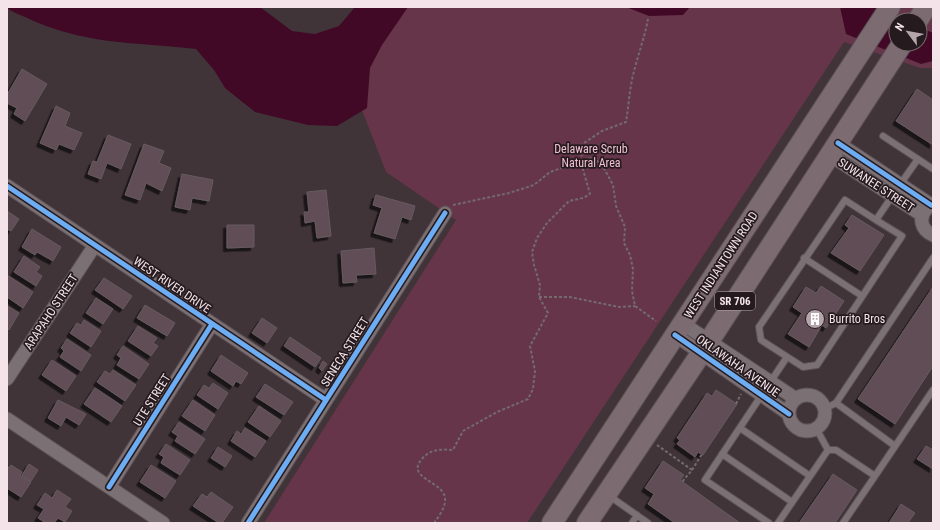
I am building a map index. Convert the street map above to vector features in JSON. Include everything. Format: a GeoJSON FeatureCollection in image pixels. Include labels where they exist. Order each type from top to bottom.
{"type":"FeatureCollection","features":[{"type":"Feature","properties":{"kind":"main road","name":"WEST INDIANTOWN ROAD"},"geometry":{"type":"LineString","coordinates":[[552,523],[890,7]]}},
{"type":"Feature","properties":{"kind":"main road","name":"SR 706"},"geometry":{"type":"LineString","coordinates":[[587,523],[705,347],[897,52]]}},
{"type":"Feature","properties":{"kind":"street","name":"SUWANEE STREET"},"geometry":{"type":"LineString","coordinates":[[834,149],[901,184],[932,204],[922,215],[923,226],[933,235]]}},
{"type":"Feature","properties":{"kind":"street","name":"SUWANEE STREET"},"geometry":{"type":"LineString","coordinates":[[834,149],[893,196],[922,215]]}},
{"type":"Feature","properties":{"kind":"street","name":"WEST RIVER DRIVE"},"geometry":{"type":"LineString","coordinates":[[7,186],[326,400]]}},
{"type":"Feature","properties":{"kind":"street","name":"SENECA STREET"},"geometry":{"type":"LineString","coordinates":[[248,523],[445,213]]}},
{"type":"Feature","properties":{"kind":"street","name":"ARAPAHO STREET"},"geometry":{"type":"LineString","coordinates":[[7,379],[95,245]]}},
{"type":"Feature","properties":{"kind":"street","name":"UTE STREET"},"geometry":{"type":"LineString","coordinates":[[109,487],[212,324]]}},
{"type":"Feature","properties":{"kind":"street","name":"OKLAWAHA AVENUE"},"geometry":{"type":"LineString","coordinates":[[679,329],[705,347],[762,394],[789,414],[794,425],[798,429],[804,431],[816,428]]}},
{"type":"Feature","properties":{"kind":"street","name":"OKLAWAHA AVENUE"},"geometry":{"type":"LineString","coordinates":[[705,347],[770,382],[796,399]]}},
{"type":"Feature","properties":{"kind":"street","name":"OKLAWAHA AVENUE"},"geometry":{"type":"LineString","coordinates":[[789,414],[792,403],[796,399],[807,396],[813,397],[822,404],[824,409]]}},
{"type":"Feature","properties":{"kind":"street"},"geometry":{"type":"LineString","coordinates":[[816,428],[823,420],[824,409]]}},
{"type":"Feature","properties":{"kind":"street"},"geometry":{"type":"LineString","coordinates":[[7,419],[163,523]]}},
{"type":"Feature","properties":{"kind":"lane"},"geometry":{"type":"LineString","coordinates":[[883,136],[933,169]]}},
{"type":"Feature","properties":{"kind":"lane"},"geometry":{"type":"LineString","coordinates":[[876,220],[918,159]]}},
{"type":"Feature","properties":{"kind":"lane"},"geometry":{"type":"LineString","coordinates":[[845,200],[876,220],[902,236],[817,365],[803,367],[761,340],[759,327],[804,258],[814,247],[845,200]]}},
{"type":"Feature","properties":{"kind":"lane"},"geometry":{"type":"LineString","coordinates":[[804,258],[862,296]]}},
{"type":"Feature","properties":{"kind":"lane"},"geometry":{"type":"LineString","coordinates":[[824,409],[836,403],[933,258]]}},
{"type":"Feature","properties":{"kind":"lane"},"geometry":{"type":"LineString","coordinates":[[769,523],[705,480],[787,356]]}},
{"type":"Feature","properties":{"kind":"lane"},"geometry":{"type":"LineString","coordinates":[[843,523],[933,390]]}},
{"type":"Feature","properties":{"kind":"lane"},"geometry":{"type":"LineString","coordinates":[[836,403],[895,446]]}},
{"type":"Feature","properties":{"kind":"lane"},"geometry":{"type":"LineString","coordinates":[[740,428],[810,476]]}},
{"type":"Feature","properties":{"kind":"lane"},"geometry":{"type":"LineString","coordinates":[[816,428],[828,450]]}},
{"type":"Feature","properties":{"kind":"lane"},"geometry":{"type":"LineString","coordinates":[[828,450],[836,450],[875,476]]}},
{"type":"Feature","properties":{"kind":"lane"},"geometry":{"type":"LineString","coordinates":[[778,523],[828,450]]}},
{"type":"Feature","properties":{"kind":"lane"},"geometry":{"type":"LineString","coordinates":[[722,454],[792,502]]}},
{"type":"Feature","properties":{"kind":"lane"},"geometry":{"type":"LineString","coordinates":[[607,494],[648,523]]}},
{"type":"Feature","properties":{"kind":"lane"},"geometry":{"type":"LineString","coordinates":[[632,523],[637,515]]}},
{"type":"Feature","properties":{"kind":"path"},"geometry":{"type":"LineString","coordinates":[[434,523],[444,505],[445,498],[443,491],[439,486],[422,477],[418,467],[421,460],[428,453],[439,449],[453,450],[463,431],[497,412],[528,399],[533,389],[535,371],[530,346],[548,313],[539,297],[540,285],[532,252],[537,238],[548,223],[569,201],[583,198],[590,194],[582,161],[581,145],[602,131],[626,122],[631,86],[637,60],[643,44],[648,18]]}},
{"type":"Feature","properties":{"kind":"path"},"geometry":{"type":"LineString","coordinates":[[445,213],[454,204],[509,193],[534,184],[550,172],[594,157],[605,170],[613,185],[616,206],[625,227],[624,243],[630,254],[633,269],[632,291],[634,306]]}},
{"type":"Feature","properties":{"kind":"path"},"geometry":{"type":"LineString","coordinates":[[539,297],[570,298],[619,307],[634,306],[656,321]]}},
{"type":"Feature","properties":{"kind":"path"},"geometry":{"type":"LineString","coordinates":[[736,404],[743,392]]}},
{"type":"Feature","properties":{"kind":"path"},"geometry":{"type":"LineString","coordinates":[[656,444],[692,470]]}},
{"type":"Feature","properties":{"kind":"path"},"geometry":{"type":"LineString","coordinates":[[682,482],[702,454]]}},
{"type":"Feature","properties":{"kind":"green space","name":"Delaware Scrub Natural Area"},"geometry":{"type":"Polygon","coordinates":[[[400,7],[933,7],[933,68],[920,68],[844,42],[527,523],[264,523],[456,220],[386,172],[357,97],[378,40],[400,7]]]}},
{"type":"Feature","properties":{"kind":"shaded area"},"geometry":{"type":"Polygon","coordinates":[[[7,7],[260,7],[292,31],[315,34],[339,26],[355,7],[408,7],[382,45],[370,68],[367,108],[337,126],[308,125],[255,112],[225,88],[214,70],[196,49],[88,38],[47,26],[15,13],[7,7]]]}},
{"type":"Feature","properties":{"kind":"shaded area"},"geometry":{"type":"Polygon","coordinates":[[[626,7],[690,7],[683,15],[649,16],[626,7]]]}},
{"type":"Feature","properties":{"kind":"shaded area"},"geometry":{"type":"Polygon","coordinates":[[[840,7],[877,7],[888,12],[888,51],[846,34],[840,7]]]}},
{"type":"Feature","properties":{"kind":"shaded area"},"geometry":{"type":"Polygon","coordinates":[[[928,31],[933,33],[933,61],[921,64],[891,52],[928,52],[928,31]]]}},
{"type":"Feature","properties":{"kind":"building"},"geometry":{"type":"Polygon","coordinates":[[[22,69],[47,84],[25,121],[14,114],[17,108],[7,103],[7,95],[22,69]]]}},
{"type":"Feature","properties":{"kind":"building"},"geometry":{"type":"Polygon","coordinates":[[[917,89],[933,100],[933,145],[896,121],[917,89]]]}},
{"type":"Feature","properties":{"kind":"building"},"geometry":{"type":"Polygon","coordinates":[[[56,106],[70,113],[65,126],[82,133],[74,150],[59,144],[56,150],[40,143],[56,106]]]}},
{"type":"Feature","properties":{"kind":"building"},"geometry":{"type":"Polygon","coordinates":[[[108,135],[131,144],[121,169],[107,163],[101,179],[88,174],[93,161],[97,162],[108,135]]]}},
{"type":"Feature","properties":{"kind":"building"},"geometry":{"type":"Polygon","coordinates":[[[144,144],[164,151],[159,163],[171,168],[162,191],[146,183],[140,200],[125,195],[144,144]]]}},
{"type":"Feature","properties":{"kind":"building"},"geometry":{"type":"Polygon","coordinates":[[[182,174],[213,180],[209,201],[192,198],[190,210],[175,207],[182,174]]]}},
{"type":"Feature","properties":{"kind":"building"},"geometry":{"type":"Polygon","coordinates":[[[326,190],[331,236],[317,238],[315,221],[305,223],[304,212],[309,212],[307,192],[326,190]]]}},
{"type":"Feature","properties":{"kind":"building"},"geometry":{"type":"Polygon","coordinates":[[[376,195],[415,206],[411,220],[402,217],[395,239],[374,233],[382,208],[373,205],[376,195]]]}},
{"type":"Feature","properties":{"kind":"building"},"geometry":{"type":"Polygon","coordinates":[[[7,211],[19,219],[11,231],[7,229],[7,211]]]}},
{"type":"Feature","properties":{"kind":"building"},"geometry":{"type":"Polygon","coordinates":[[[852,215],[884,235],[860,271],[831,253],[849,228],[845,225],[852,215]]]}},
{"type":"Feature","properties":{"kind":"building"},"geometry":{"type":"Polygon","coordinates":[[[227,225],[254,225],[254,247],[227,248],[227,225]]]}},
{"type":"Feature","properties":{"kind":"building"},"geometry":{"type":"Polygon","coordinates":[[[32,229],[61,247],[53,261],[37,252],[35,255],[22,247],[32,229]]]}},
{"type":"Feature","properties":{"kind":"building"},"geometry":{"type":"Polygon","coordinates":[[[374,248],[376,274],[356,275],[357,282],[343,283],[341,251],[374,248]]]}},
{"type":"Feature","properties":{"kind":"building"},"geometry":{"type":"Polygon","coordinates":[[[24,256],[40,267],[36,272],[42,276],[36,286],[14,272],[24,256]]]}},
{"type":"Feature","properties":{"kind":"building"},"geometry":{"type":"Polygon","coordinates":[[[7,275],[33,292],[23,308],[7,297],[7,275]]]}},
{"type":"Feature","properties":{"kind":"building"},"geometry":{"type":"Polygon","coordinates":[[[104,278],[132,296],[123,309],[95,290],[104,278]]]}},
{"type":"Feature","properties":{"kind":"building","name":"Burrito Bros"},"geometry":{"type":"Polygon","coordinates":[[[821,286],[844,301],[826,328],[822,325],[809,347],[788,334],[802,313],[793,307],[806,287],[816,293],[821,286]]]}},
{"type":"Feature","properties":{"kind":"building"},"geometry":{"type":"Polygon","coordinates":[[[933,287],[933,366],[895,424],[858,399],[933,287]]]}},
{"type":"Feature","properties":{"kind":"building"},"geometry":{"type":"Polygon","coordinates":[[[96,298],[113,309],[103,324],[86,313],[96,298]]]}},
{"type":"Feature","properties":{"kind":"building"},"geometry":{"type":"Polygon","coordinates":[[[145,305],[175,323],[167,336],[137,318],[145,305]]]}},
{"type":"Feature","properties":{"kind":"building"},"geometry":{"type":"Polygon","coordinates":[[[7,306],[19,313],[9,330],[7,328],[7,306]]]}},
{"type":"Feature","properties":{"kind":"building"},"geometry":{"type":"Polygon","coordinates":[[[262,318],[277,328],[267,343],[252,333],[262,318]]]}},
{"type":"Feature","properties":{"kind":"building"},"geometry":{"type":"Polygon","coordinates":[[[84,320],[101,331],[91,347],[70,333],[77,323],[81,325],[84,320]]]}},
{"type":"Feature","properties":{"kind":"building"},"geometry":{"type":"Polygon","coordinates":[[[138,326],[157,338],[153,343],[158,346],[151,356],[128,341],[138,326]]]}},
{"type":"Feature","properties":{"kind":"building"},"geometry":{"type":"Polygon","coordinates":[[[290,337],[321,358],[315,367],[284,346],[290,337]]]}},
{"type":"Feature","properties":{"kind":"building"},"geometry":{"type":"Polygon","coordinates":[[[67,339],[91,355],[81,371],[60,357],[64,351],[61,348],[67,339]]]}},
{"type":"Feature","properties":{"kind":"building"},"geometry":{"type":"Polygon","coordinates":[[[123,346],[149,364],[139,379],[117,365],[121,358],[117,355],[123,346]]]}},
{"type":"Feature","properties":{"kind":"building"},"geometry":{"type":"Polygon","coordinates":[[[221,355],[248,373],[241,384],[236,381],[233,386],[211,371],[221,355]]]}},
{"type":"Feature","properties":{"kind":"building"},"geometry":{"type":"Polygon","coordinates":[[[52,360],[76,376],[66,391],[42,375],[52,360]]]}},
{"type":"Feature","properties":{"kind":"building"},"geometry":{"type":"Polygon","coordinates":[[[323,361],[327,364],[322,371],[319,368],[323,361]]]}},
{"type":"Feature","properties":{"kind":"building"},"geometry":{"type":"Polygon","coordinates":[[[113,370],[136,385],[125,401],[97,382],[105,371],[110,374],[113,370]]]}},
{"type":"Feature","properties":{"kind":"building"},"geometry":{"type":"Polygon","coordinates":[[[213,383],[228,393],[218,409],[197,395],[204,385],[209,388],[213,383]]]}},
{"type":"Feature","properties":{"kind":"building"},"geometry":{"type":"Polygon","coordinates":[[[265,384],[293,402],[284,415],[256,397],[265,384]]]}},
{"type":"Feature","properties":{"kind":"building"},"geometry":{"type":"Polygon","coordinates":[[[95,388],[122,406],[111,422],[84,404],[95,388]]]}},
{"type":"Feature","properties":{"kind":"building"},"geometry":{"type":"Polygon","coordinates":[[[716,390],[737,404],[703,455],[698,452],[695,457],[677,444],[680,440],[677,438],[707,393],[712,396],[716,390]]]}},
{"type":"Feature","properties":{"kind":"building"},"geometry":{"type":"Polygon","coordinates":[[[58,400],[86,414],[79,425],[66,417],[61,426],[48,418],[58,400]]]}},
{"type":"Feature","properties":{"kind":"building"},"geometry":{"type":"Polygon","coordinates":[[[193,400],[215,415],[205,431],[182,416],[193,400]]]}},
{"type":"Feature","properties":{"kind":"building"},"geometry":{"type":"Polygon","coordinates":[[[259,406],[281,421],[270,437],[248,422],[259,406]]]}},
{"type":"Feature","properties":{"kind":"building"},"geometry":{"type":"Polygon","coordinates":[[[179,422],[205,439],[195,454],[175,441],[178,436],[172,432],[179,422]]]}},
{"type":"Feature","properties":{"kind":"building"},"geometry":{"type":"Polygon","coordinates":[[[245,428],[266,441],[255,457],[231,441],[237,431],[241,434],[245,428]]]}},
{"type":"Feature","properties":{"kind":"building"},"geometry":{"type":"Polygon","coordinates":[[[166,444],[190,460],[180,475],[161,463],[164,457],[159,454],[166,444]]]}},
{"type":"Feature","properties":{"kind":"building"},"geometry":{"type":"Polygon","coordinates":[[[926,446],[933,450],[933,469],[917,459],[926,446]]]}},
{"type":"Feature","properties":{"kind":"building"},"geometry":{"type":"Polygon","coordinates":[[[218,447],[232,456],[225,467],[211,458],[218,447]]]}},
{"type":"Feature","properties":{"kind":"building"},"geometry":{"type":"Polygon","coordinates":[[[663,461],[684,475],[680,480],[740,523],[675,523],[648,504],[654,494],[645,488],[663,461]]]}},
{"type":"Feature","properties":{"kind":"building"},"geometry":{"type":"Polygon","coordinates":[[[29,464],[38,470],[31,481],[22,475],[29,464]]]}},
{"type":"Feature","properties":{"kind":"building"},"geometry":{"type":"Polygon","coordinates":[[[11,465],[22,472],[20,475],[31,482],[21,497],[7,488],[7,466],[9,468],[11,465]]]}},
{"type":"Feature","properties":{"kind":"building"},"geometry":{"type":"Polygon","coordinates":[[[151,465],[176,481],[165,498],[140,482],[151,465]]]}},
{"type":"Feature","properties":{"kind":"building"},"geometry":{"type":"Polygon","coordinates":[[[833,474],[857,490],[835,523],[799,523],[833,474]]]}},
{"type":"Feature","properties":{"kind":"building"},"geometry":{"type":"Polygon","coordinates":[[[57,490],[71,499],[65,507],[72,511],[65,522],[58,518],[54,523],[46,523],[38,518],[44,509],[37,505],[45,493],[52,498],[57,490]]]}},
{"type":"Feature","properties":{"kind":"building"},"geometry":{"type":"Polygon","coordinates":[[[211,492],[233,507],[222,523],[219,523],[193,506],[202,494],[207,497],[211,492]]]}},
{"type":"Feature","properties":{"kind":"building"},"geometry":{"type":"Polygon","coordinates":[[[901,504],[915,513],[908,523],[889,523],[901,504]]]}},
{"type":"Feature","properties":{"kind":"cycle path"},"geometry":{"type":"LineString","coordinates":[[838,143],[931,205]]}},
{"type":"Feature","properties":{"kind":"cycle path"},"geometry":{"type":"LineString","coordinates":[[7,186],[326,400]]}},
{"type":"Feature","properties":{"kind":"cycle path"},"geometry":{"type":"LineString","coordinates":[[248,523],[445,213]]}},
{"type":"Feature","properties":{"kind":"cycle path"},"geometry":{"type":"LineString","coordinates":[[109,487],[212,324]]}},
{"type":"Feature","properties":{"kind":"cycle path"},"geometry":{"type":"LineString","coordinates":[[675,335],[789,414]]}},
{"type":"Feature","properties":{"kind":"place","name":"Burrito Bros"},"geometry":{"type":"Point","coordinates":[815,319]}}]}
